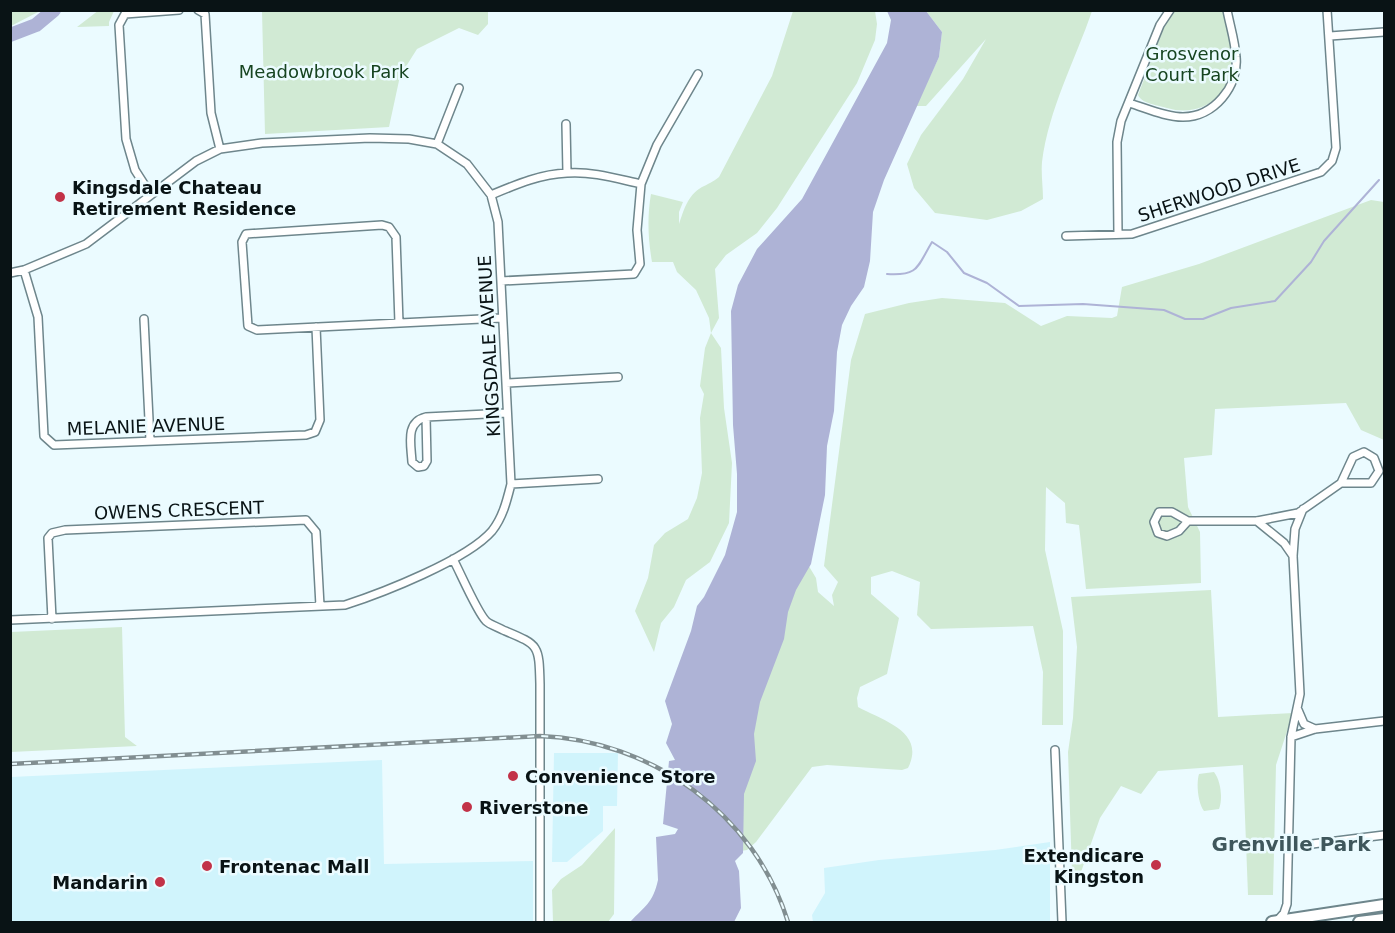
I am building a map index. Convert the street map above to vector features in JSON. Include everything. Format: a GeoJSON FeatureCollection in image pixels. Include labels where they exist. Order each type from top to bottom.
{"type":"FeatureCollection","features":[{"type":"Feature","properties":{"kind":"main road"},"geometry":{"type":"LineString","coordinates":[[1272,922],[1384,905]]}},
{"type":"Feature","properties":{"kind":"main road"},"geometry":{"type":"LineString","coordinates":[[1359,922],[1384,919]]}},
{"type":"Feature","properties":{"kind":"street"},"geometry":{"type":"LineString","coordinates":[[151,195],[135,170],[126,139],[119,25],[125,14],[179,10]]}},
{"type":"Feature","properties":{"kind":"street"},"geometry":{"type":"LineString","coordinates":[[198,10],[205,15],[212,113],[220,149]]}},
{"type":"Feature","properties":{"kind":"street"},"geometry":{"type":"LineString","coordinates":[[1118,234],[1117,142],[1121,121],[1160,25],[1170,10]]}},
{"type":"Feature","properties":{"kind":"street"},"geometry":{"type":"LineString","coordinates":[[1129,103],[1167,115],[1185,117],[1207,111],[1227,94],[1235,77],[1236,58],[1227,10]]}},
{"type":"Feature","properties":{"kind":"street","name":"SHERWOOD DRIVE"},"geometry":{"type":"LineString","coordinates":[[1066,236],[1132,234],[1321,172],[1332,160],[1336,148],[1327,10]]}},
{"type":"Feature","properties":{"kind":"street"},"geometry":{"type":"LineString","coordinates":[[1330,36],[1384,33]]}},
{"type":"Feature","properties":{"kind":"street"},"geometry":{"type":"LineString","coordinates":[[501,281],[634,274],[640,264],[637,230],[642,184],[657,145],[698,74]]}},
{"type":"Feature","properties":{"kind":"street"},"geometry":{"type":"LineString","coordinates":[[437,144],[459,88]]}},
{"type":"Feature","properties":{"kind":"street"},"geometry":{"type":"LineString","coordinates":[[566,124],[567,173]]}},
{"type":"Feature","properties":{"kind":"street","name":"KINGSDALE AVENUE"},"geometry":{"type":"LineString","coordinates":[[10,273],[24,270],[86,244],[196,161],[220,149],[262,143],[370,138],[409,139],[437,144],[467,165],[491,195],[498,222],[511,484],[505,508],[493,530],[477,545],[453,559],[375,595],[345,605],[10,620]]}},
{"type":"Feature","properties":{"kind":"street"},"geometry":{"type":"LineString","coordinates":[[491,195],[527,180],[567,173],[607,176],[642,184]]}},
{"type":"Feature","properties":{"kind":"street"},"geometry":{"type":"LineString","coordinates":[[399,323],[396,237],[389,227],[382,225],[246,234],[242,242],[248,326],[257,330],[502,318]]}},
{"type":"Feature","properties":{"kind":"street","name":"MELANIE AVENUE"},"geometry":{"type":"LineString","coordinates":[[24,270],[38,317],[44,436],[54,445],[306,435],[315,432],[320,420],[316,327]]}},
{"type":"Feature","properties":{"kind":"street"},"geometry":{"type":"LineString","coordinates":[[144,319],[150,440]]}},
{"type":"Feature","properties":{"kind":"street"},"geometry":{"type":"LineString","coordinates":[[506,383],[618,377]]}},
{"type":"Feature","properties":{"kind":"street"},"geometry":{"type":"LineString","coordinates":[[426,417],[427,461],[424,466],[418,467],[412,462],[411,429],[417,420],[426,417],[507,414]]}},
{"type":"Feature","properties":{"kind":"street"},"geometry":{"type":"LineString","coordinates":[[1188,521],[1179,531],[1167,536],[1158,533],[1154,522],[1160,512],[1172,512],[1188,521],[1257,521],[1298,513],[1341,483],[1353,457],[1364,452],[1374,458],[1379,471],[1371,483],[1341,483]]}},
{"type":"Feature","properties":{"kind":"street"},"geometry":{"type":"LineString","coordinates":[[511,484],[598,479]]}},
{"type":"Feature","properties":{"kind":"street"},"geometry":{"type":"LineString","coordinates":[[1277,922],[1287,904],[1291,737],[1300,694],[1293,556],[1295,529],[1303,509]]}},
{"type":"Feature","properties":{"kind":"street","name":"OWENS CRESCENT"},"geometry":{"type":"LineString","coordinates":[[52,619],[48,538],[52,533],[65,530],[306,520],[316,532],[320,606]]}},
{"type":"Feature","properties":{"kind":"street"},"geometry":{"type":"LineString","coordinates":[[1257,521],[1284,543],[1293,556]]}},
{"type":"Feature","properties":{"kind":"street"},"geometry":{"type":"LineString","coordinates":[[453,559],[479,611],[487,622],[531,642],[538,651],[540,922]]}},
{"type":"Feature","properties":{"kind":"street"},"geometry":{"type":"LineString","coordinates":[[1297,709],[1304,724],[1315,729]]}},
{"type":"Feature","properties":{"kind":"street"},"geometry":{"type":"LineString","coordinates":[[1291,737],[1315,729],[1384,721]]}},
{"type":"Feature","properties":{"kind":"street"},"geometry":{"type":"LineString","coordinates":[[1055,750],[1062,922]]}},
{"type":"Feature","properties":{"kind":"street"},"geometry":{"type":"LineString","coordinates":[[1288,847],[1384,836]]}},
{"type":"Feature","properties":{"kind":"street"},"geometry":{"type":"LineString","coordinates":[[1287,904],[1293,915],[1305,918]]}},
{"type":"Feature","properties":{"kind":"shaded area"},"geometry":{"type":"Polygon","coordinates":[[[887,11],[926,11],[942,32],[939,57],[884,180],[873,212],[870,261],[864,287],[842,325],[837,352],[834,411],[827,446],[825,495],[811,564],[796,590],[788,612],[784,639],[760,702],[754,734],[756,761],[744,794],[743,853],[735,861],[739,871],[741,908],[734,922],[630,922],[648,904],[656,888],[658,880],[656,837],[675,834],[678,829],[663,824],[669,761],[675,760],[666,743],[672,724],[665,701],[691,631],[697,606],[704,597],[725,555],[737,512],[731,311],[738,285],[757,249],[802,199],[887,43],[891,20],[887,11]]]}},
{"type":"Feature","properties":{"kind":"shaded area"},"geometry":{"type":"Polygon","coordinates":[[[554,753],[618,753],[617,806],[603,806],[603,831],[567,862],[552,862],[554,753]]]}},
{"type":"Feature","properties":{"kind":"shaded area"},"geometry":{"type":"Polygon","coordinates":[[[382,760],[384,864],[533,861],[533,922],[11,922],[11,777],[382,760]]]}},
{"type":"Feature","properties":{"kind":"shaded area"},"geometry":{"type":"Polygon","coordinates":[[[1050,842],[1050,922],[813,922],[812,915],[825,893],[824,868],[1050,842]]]}},
{"type":"Feature","properties":{"kind":"green space"},"geometry":{"type":"Polygon","coordinates":[[[11,10],[40,10],[40,11],[11,26],[11,10]]]}},
{"type":"Feature","properties":{"kind":"green space"},"geometry":{"type":"Polygon","coordinates":[[[99,10],[114,11],[109,26],[77,27],[99,10]]]}},
{"type":"Feature","properties":{"kind":"green space","name":"Meadowbrook Park"},"geometry":{"type":"Polygon","coordinates":[[[262,11],[488,11],[488,24],[478,35],[459,28],[417,49],[400,76],[389,127],[265,134],[262,11]]]}},
{"type":"Feature","properties":{"kind":"green space"},"geometry":{"type":"Polygon","coordinates":[[[793,11],[875,11],[877,24],[875,40],[857,83],[777,208],[757,233],[726,255],[715,269],[719,318],[711,333],[709,318],[696,290],[677,272],[673,262],[652,262],[648,228],[651,194],[683,202],[679,212],[679,224],[693,195],[719,177],[772,76],[793,11]]]}},
{"type":"Feature","properties":{"kind":"green space"},"geometry":{"type":"Polygon","coordinates":[[[926,11],[1092,11],[1063,85],[1045,142],[1042,162],[1043,199],[1021,211],[987,220],[935,213],[914,188],[907,164],[921,135],[963,79],[986,39],[926,106],[916,106],[939,57],[942,32],[926,11]]]}},
{"type":"Feature","properties":{"kind":"green space","name":"Grosvenor Court Park"},"geometry":{"type":"Polygon","coordinates":[[[1174,11],[1223,11],[1230,43],[1232,62],[1226,85],[1212,102],[1191,110],[1151,104],[1138,95],[1166,22],[1174,11]]]}},
{"type":"Feature","properties":{"kind":"green space"},"geometry":{"type":"Polygon","coordinates":[[[1371,200],[1384,202],[1384,440],[1361,430],[1346,403],[1215,409],[1212,455],[1184,458],[1188,507],[1200,532],[1201,583],[1086,589],[1079,525],[1066,523],[1065,503],[1046,487],[1045,550],[1063,631],[1063,725],[1042,725],[1043,672],[1033,626],[931,629],[917,615],[920,582],[892,571],[871,577],[871,594],[899,618],[887,674],[860,687],[857,698],[858,707],[900,729],[907,737],[911,745],[912,756],[908,768],[902,770],[827,765],[812,767],[756,842],[747,850],[728,853],[726,798],[801,553],[816,578],[818,592],[834,606],[832,595],[838,582],[824,566],[851,360],[865,314],[909,303],[942,298],[1005,303],[1041,326],[1067,316],[1112,318],[1117,316],[1122,287],[1199,264],[1371,200]]]}},
{"type":"Feature","properties":{"kind":"green space"},"geometry":{"type":"Polygon","coordinates":[[[711,333],[721,348],[724,408],[732,463],[729,523],[710,562],[686,580],[674,607],[661,623],[654,652],[635,611],[648,578],[654,545],[665,533],[688,519],[697,498],[702,473],[700,418],[704,394],[700,386],[705,348],[711,333]]]}},
{"type":"Feature","properties":{"kind":"green space"},"geometry":{"type":"Polygon","coordinates":[[[1211,590],[1218,717],[1293,713],[1276,765],[1273,895],[1248,895],[1243,765],[1158,771],[1141,794],[1121,786],[1100,818],[1081,872],[1072,873],[1068,752],[1073,718],[1077,647],[1071,597],[1211,590]]]}},
{"type":"Feature","properties":{"kind":"green space"},"geometry":{"type":"Polygon","coordinates":[[[122,627],[125,737],[137,746],[11,752],[11,632],[122,627]]]}},
{"type":"Feature","properties":{"kind":"green space"},"geometry":{"type":"Polygon","coordinates":[[[1214,772],[1220,785],[1219,809],[1204,811],[1198,793],[1199,774],[1214,772]]]}},
{"type":"Feature","properties":{"kind":"green space"},"geometry":{"type":"Polygon","coordinates":[[[615,828],[614,914],[608,922],[553,922],[552,890],[561,879],[582,865],[615,828]]]}},
{"type":"Feature","properties":{"kind":"waterway"},"geometry":{"type":"LineString","coordinates":[[10,35],[36,25],[54,10]]}},
{"type":"Feature","properties":{"kind":"waterway"},"geometry":{"type":"LineString","coordinates":[[887,274],[905,273],[916,268],[932,242],[947,252],[964,273],[987,283],[1019,306],[1083,304],[1164,310],[1185,319],[1203,319],[1231,308],[1275,301],[1311,262],[1324,241],[1379,180]]}},
{"type":"Feature","properties":{"kind":"railway"},"geometry":{"type":"LineString","coordinates":[[10,764],[540,736],[581,741],[621,752],[659,768],[693,790],[724,817],[751,848],[772,883],[788,922]]}},
{"type":"Feature","properties":{"kind":"place","name":"Kingsdale Chateau Retirement Residence"},"geometry":{"type":"Point","coordinates":[60,197]}},
{"type":"Feature","properties":{"kind":"place","name":"Convenience Store"},"geometry":{"type":"Point","coordinates":[513,776]}},
{"type":"Feature","properties":{"kind":"place","name":"Riverstone"},"geometry":{"type":"Point","coordinates":[467,807]}},
{"type":"Feature","properties":{"kind":"place","name":"Extendicare Kingston"},"geometry":{"type":"Point","coordinates":[1156,865]}},
{"type":"Feature","properties":{"kind":"place","name":"Frontenac Mall"},"geometry":{"type":"Point","coordinates":[207,866]}},
{"type":"Feature","properties":{"kind":"place","name":"Mandarin"},"geometry":{"type":"Point","coordinates":[160,882]}},
{"type":"Feature","properties":{"kind":"district","name":"Grenville Park"},"geometry":{"type":"Point","coordinates":[1291,844]}}]}
